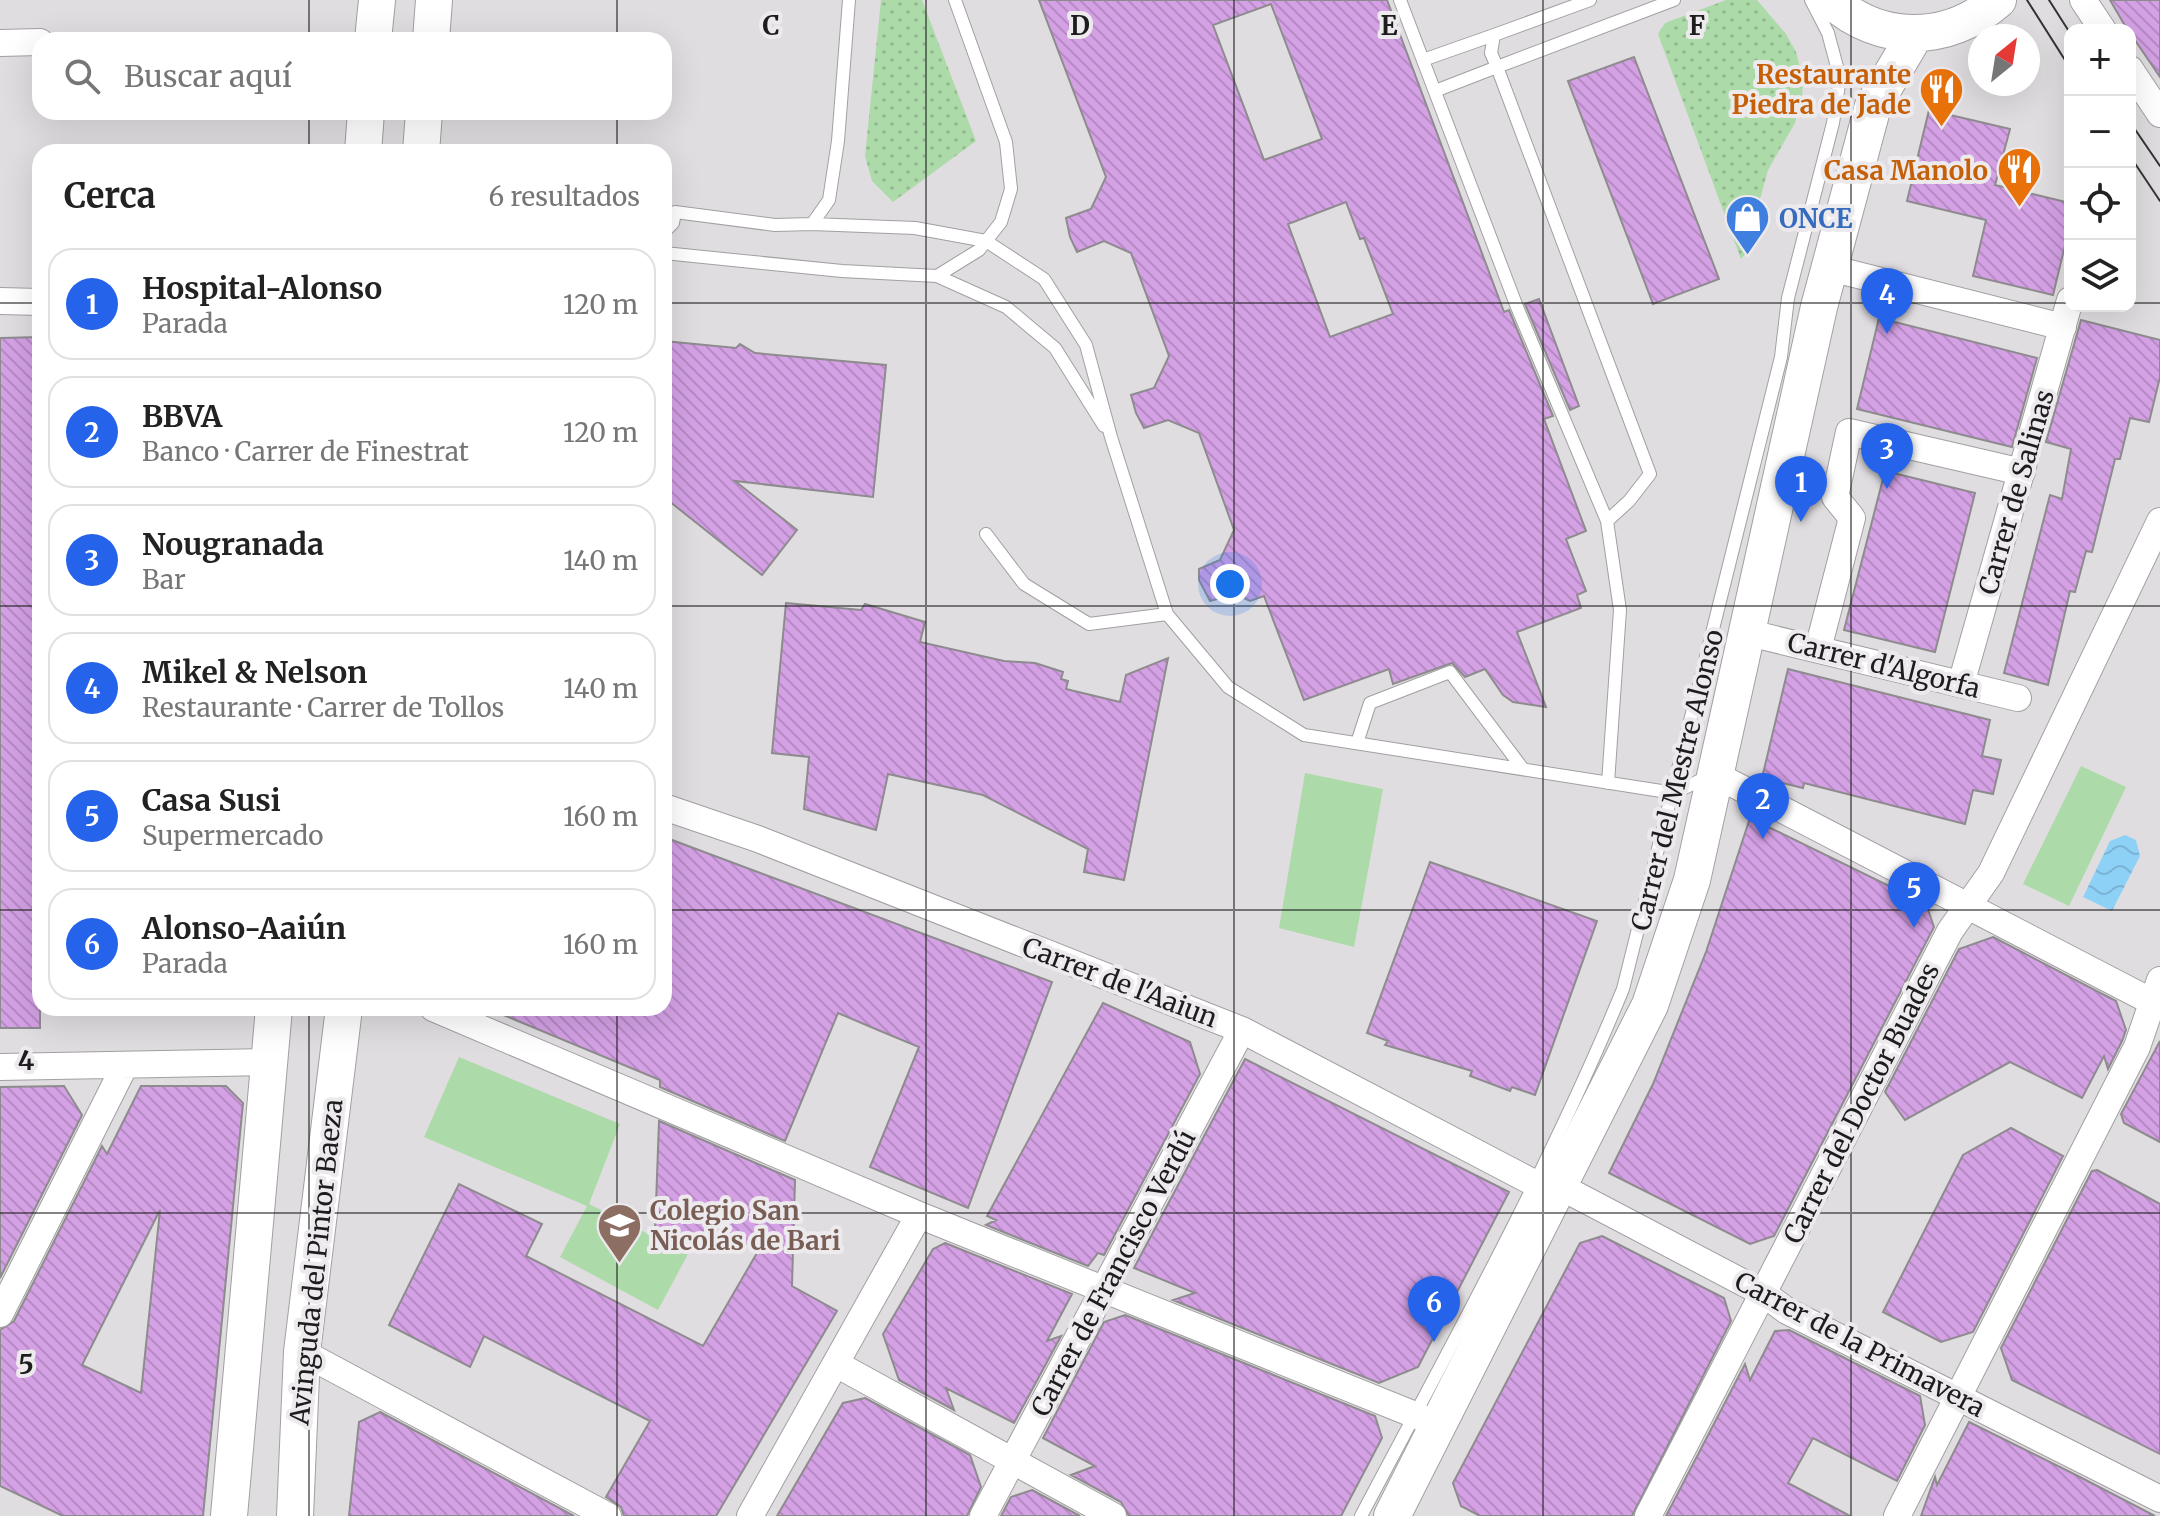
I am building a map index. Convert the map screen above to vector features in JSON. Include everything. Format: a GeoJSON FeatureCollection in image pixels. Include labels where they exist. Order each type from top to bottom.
{"type":"FeatureCollection","features":[{"type":"Feature","properties":{"kind":"main road"},"geometry":{"type":"LineString","coordinates":[[374,32],[377,0]]}},
{"type":"Feature","properties":{"kind":"main road"},"geometry":{"type":"LineString","coordinates":[[432,32],[434,0]]}},
{"type":"Feature","properties":{"kind":"main road"},"geometry":{"type":"LineString","coordinates":[[1831,0],[1863,24],[1889,34],[1916,33],[1954,25],[1998,0]]}},
{"type":"Feature","properties":{"kind":"main road","name":"Carrer del Mestre Alonso"},"geometry":{"type":"LineString","coordinates":[[1386,1515],[1427,1420],[1548,1186],[1650,1005],[1692,880],[1830,268],[1873,106],[1916,33]]}},
{"type":"Feature","properties":{"kind":"main road"},"geometry":{"type":"LineString","coordinates":[[364,144],[365,120]]}},
{"type":"Feature","properties":{"kind":"main road"},"geometry":{"type":"LineString","coordinates":[[422,144],[423,120]]}},
{"type":"Feature","properties":{"kind":"main road"},"geometry":{"type":"LineString","coordinates":[[229,1516],[273,1016]]}},
{"type":"Feature","properties":{"kind":"main road","name":"Avinguda del Pintor Baeza"},"geometry":{"type":"LineString","coordinates":[[295,1516],[302,1352],[343,1016]]}},
{"type":"Feature","properties":{"kind":"street"},"geometry":{"type":"LineString","coordinates":[[2083,0],[2099,24]]}},
{"type":"Feature","properties":{"kind":"street"},"geometry":{"type":"LineString","coordinates":[[0,43],[32,42]]}},
{"type":"Feature","properties":{"kind":"street"},"geometry":{"type":"LineString","coordinates":[[2136,78],[2160,114]]}},
{"type":"Feature","properties":{"kind":"street"},"geometry":{"type":"LineString","coordinates":[[1830,268],[2063,327]]}},
{"type":"Feature","properties":{"kind":"street"},"geometry":{"type":"LineString","coordinates":[[0,301],[32,302]]}},
{"type":"Feature","properties":{"kind":"street","name":"Carrer de Salinas"},"geometry":{"type":"LineString","coordinates":[[1961,684],[2067,312]]}},
{"type":"Feature","properties":{"kind":"street"},"geometry":{"type":"LineString","coordinates":[[1818,649],[1852,518],[1835,497],[1849,432],[2022,472]]}},
{"type":"Feature","properties":{"kind":"street","name":"Carrer del Doctor Buades"},"geometry":{"type":"LineString","coordinates":[[1648,1516],[1950,931],[1991,873],[2160,521]]}},
{"type":"Feature","properties":{"kind":"street","name":"Carrer d'Algorfa"},"geometry":{"type":"LineString","coordinates":[[1749,633],[2018,698]]}},
{"type":"Feature","properties":{"kind":"street"},"geometry":{"type":"LineString","coordinates":[[1714,774],[1969,907],[2158,996],[2137,1047],[1897,1516]]}},
{"type":"Feature","properties":{"kind":"street","name":"Carrer de l'Aaiun"},"geometry":{"type":"LineString","coordinates":[[672,810],[758,839],[1242,1030],[1548,1186]]}},
{"type":"Feature","properties":{"kind":"street"},"geometry":{"type":"LineString","coordinates":[[452,1016],[919,1215],[1107,1288],[1427,1420]]}},
{"type":"Feature","properties":{"kind":"street","name":"Carrer de Francisco Verdú"},"geometry":{"type":"LineString","coordinates":[[983,1516],[1242,1030]]}},
{"type":"Feature","properties":{"kind":"street"},"geometry":{"type":"LineString","coordinates":[[0,1067],[268,1062]]}},
{"type":"Feature","properties":{"kind":"street"},"geometry":{"type":"LineString","coordinates":[[0,1314],[124,1067]]}},
{"type":"Feature","properties":{"kind":"street","name":"Carrer de la Primavera"},"geometry":{"type":"LineString","coordinates":[[1548,1186],[1763,1293],[1787,1311],[2160,1499]]}},
{"type":"Feature","properties":{"kind":"street"},"geometry":{"type":"LineString","coordinates":[[750,1516],[838,1365],[919,1215]]}},
{"type":"Feature","properties":{"kind":"street"},"geometry":{"type":"LineString","coordinates":[[302,1352],[608,1516]]}},
{"type":"Feature","properties":{"kind":"street"},"geometry":{"type":"LineString","coordinates":[[838,1365],[1113,1516]]}},
{"type":"Feature","properties":{"kind":"lane"},"geometry":{"type":"LineString","coordinates":[[812,224],[829,200],[838,141],[849,0]]}},
{"type":"Feature","properties":{"kind":"lane"},"geometry":{"type":"LineString","coordinates":[[937,276],[979,250],[1001,222],[1011,189],[1006,142],[955,0]]}},
{"type":"Feature","properties":{"kind":"lane"},"geometry":{"type":"LineString","coordinates":[[1400,0],[1539,362],[1607,521],[1620,610],[1608,783]]}},
{"type":"Feature","properties":{"kind":"lane"},"geometry":{"type":"LineString","coordinates":[[1423,60],[1590,0]]}},
{"type":"Feature","properties":{"kind":"lane"},"geometry":{"type":"LineString","coordinates":[[1435,91],[1674,0]]}},
{"type":"Feature","properties":{"kind":"lane","name":"Carrer del Mestre Alonso"},"geometry":{"type":"LineString","coordinates":[[1548,1186],[1586,1078],[1623,989],[1781,357],[1788,298],[1833,123],[1840,78],[1828,33],[1811,0]]}},
{"type":"Feature","properties":{"kind":"lane"},"geometry":{"type":"LineString","coordinates":[[1494,35],[1491,53],[1650,474],[1629,501],[1607,521]]}},
{"type":"Feature","properties":{"kind":"lane"},"geometry":{"type":"LineString","coordinates":[[672,224],[675,212],[775,225],[915,228],[986,241],[1044,279],[1086,345],[1111,437],[1167,614],[1228,687],[1304,735],[1674,793],[1714,774]]}},
{"type":"Feature","properties":{"kind":"lane"},"geometry":{"type":"LineString","coordinates":[[672,254],[842,271],[937,276],[1006,307],[1055,348],[1111,437]]}},
{"type":"Feature","properties":{"kind":"lane"},"geometry":{"type":"LineString","coordinates":[[986,534],[1024,584],[1089,624],[1167,614]]}},
{"type":"Feature","properties":{"kind":"lane"},"geometry":{"type":"LineString","coordinates":[[1357,743],[1370,703],[1450,672],[1523,769]]}},
{"type":"Feature","properties":{"kind":"green space"},"geometry":{"type":"Polygon","coordinates":[[[881,0],[922,0],[976,141],[893,202],[872,181],[865,156],[881,0]]]}},
{"type":"Feature","properties":{"kind":"green space"},"geometry":{"type":"Polygon","coordinates":[[[1726,0],[1757,0],[1786,34],[1796,52],[1803,79],[1795,123],[1768,170],[1753,224],[1752,246],[1741,259],[1658,34],[1665,23],[1726,0]]]}},
{"type":"Feature","properties":{"kind":"green space"},"geometry":{"type":"Polygon","coordinates":[[[2081,766],[2126,787],[2069,906],[2023,884],[2081,766]]]}},
{"type":"Feature","properties":{"kind":"green space"},"geometry":{"type":"Polygon","coordinates":[[[1305,773],[1383,789],[1354,947],[1279,928],[1305,773]]]}},
{"type":"Feature","properties":{"kind":"green space"},"geometry":{"type":"Polygon","coordinates":[[[459,1057],[620,1124],[589,1204],[688,1254],[658,1310],[560,1257],[587,1206],[424,1137],[459,1057]]]}},
{"type":"Feature","properties":{"kind":"water"},"geometry":{"type":"Polygon","coordinates":[[[2125,835],[2136,840],[2140,856],[2112,911],[2083,897],[2110,841],[2125,835]]]}},
{"type":"Feature","properties":{"kind":"building"},"geometry":{"type":"Polygon","coordinates":[[[1039,0],[1387,0],[1504,312],[1509,310],[1553,416],[1544,419],[1586,531],[1566,539],[1586,591],[1577,595],[1581,608],[1517,632],[1546,707],[1513,702],[1503,695],[1485,669],[1465,677],[1452,663],[1393,684],[1389,669],[1304,700],[1264,596],[1250,601],[1235,594],[1210,601],[1199,580],[1199,569],[1220,560],[1234,530],[1199,433],[1168,420],[1144,428],[1136,413],[1131,395],[1154,388],[1169,356],[1131,253],[1104,241],[1077,252],[1070,237],[1066,218],[1091,209],[1106,177],[1039,0]],[[1271,4],[1213,25],[1264,160],[1322,139],[1271,4]],[[1346,202],[1288,224],[1330,337],[1393,314],[1364,238],[1360,239],[1346,202]]]}},
{"type":"Feature","properties":{"kind":"building"},"geometry":{"type":"Polygon","coordinates":[[[2110,0],[2160,0],[2160,77],[2136,42],[2136,24],[2124,24],[2110,0]]]}},
{"type":"Feature","properties":{"kind":"building"},"geometry":{"type":"Polygon","coordinates":[[[1634,57],[1719,279],[1653,304],[1568,81],[1634,57]]]}},
{"type":"Feature","properties":{"kind":"building"},"geometry":{"type":"Polygon","coordinates":[[[1929,110],[2010,129],[1995,185],[2064,202],[2064,250],[2053,295],[1973,276],[1986,220],[1907,201],[1929,110]]]}},
{"type":"Feature","properties":{"kind":"building"},"geometry":{"type":"Polygon","coordinates":[[[1539,299],[1579,406],[1570,410],[1525,304],[1539,299]]]}},
{"type":"Feature","properties":{"kind":"building"},"geometry":{"type":"Polygon","coordinates":[[[1879,318],[2037,358],[2012,447],[1857,409],[1879,318]]]}},
{"type":"Feature","properties":{"kind":"building"},"geometry":{"type":"Polygon","coordinates":[[[2081,320],[2160,340],[2160,377],[2149,422],[2130,418],[2120,459],[2115,459],[2092,552],[2086,551],[2075,592],[2070,591],[2048,685],[2004,673],[2050,495],[2062,499],[2071,449],[2046,442],[2081,320]]]}},
{"type":"Feature","properties":{"kind":"building"},"geometry":{"type":"Polygon","coordinates":[[[32,337],[32,1016],[40,1016],[40,1028],[0,1028],[0,338],[32,337]]]}},
{"type":"Feature","properties":{"kind":"building"},"geometry":{"type":"Polygon","coordinates":[[[672,342],[736,348],[740,344],[755,353],[886,365],[873,497],[735,481],[797,530],[762,575],[672,503],[672,342]]]}},
{"type":"Feature","properties":{"kind":"building"},"geometry":{"type":"Polygon","coordinates":[[[1885,471],[1975,493],[1935,652],[1844,630],[1885,471]]]}},
{"type":"Feature","properties":{"kind":"building"},"geometry":{"type":"Polygon","coordinates":[[[786,603],[861,610],[865,604],[925,622],[920,642],[1004,661],[1035,663],[1063,672],[1061,679],[1068,681],[1066,689],[1120,702],[1126,675],[1168,658],[1124,880],[1084,872],[1088,849],[983,795],[888,774],[876,830],[804,809],[809,757],[772,753],[786,603]]]}},
{"type":"Feature","properties":{"kind":"building"},"geometry":{"type":"Polygon","coordinates":[[[1788,669],[1990,720],[1982,756],[2001,760],[1993,794],[1973,790],[1965,824],[1804,783],[1803,788],[1762,778],[1788,669]]]}},
{"type":"Feature","properties":{"kind":"building"},"geometry":{"type":"Polygon","coordinates":[[[1750,818],[1926,904],[1934,927],[1774,1236],[1750,1244],[1609,1173],[1653,1084],[1706,952],[1750,818]]]}},
{"type":"Feature","properties":{"kind":"building"},"geometry":{"type":"Polygon","coordinates":[[[672,840],[1052,982],[968,1208],[870,1167],[919,1047],[838,1013],[785,1141],[660,1087],[660,1080],[506,1016],[672,1016],[672,840]]]}},
{"type":"Feature","properties":{"kind":"building"},"geometry":{"type":"Polygon","coordinates":[[[1430,862],[1597,921],[1535,1095],[1512,1087],[1510,1091],[1470,1076],[1472,1071],[1385,1045],[1388,1041],[1367,1033],[1430,862]]]}},
{"type":"Feature","properties":{"kind":"building"},"geometry":{"type":"Polygon","coordinates":[[[1993,937],[2116,1001],[2126,1030],[2122,1041],[2108,1069],[2104,1056],[2082,1098],[2010,1062],[1905,1120],[1885,1092],[1959,949],[1993,937]]]}},
{"type":"Feature","properties":{"kind":"building"},"geometry":{"type":"Polygon","coordinates":[[[1103,1003],[1190,1042],[1200,1074],[1104,1255],[1098,1253],[1088,1266],[986,1225],[996,1220],[987,1216],[1103,1003]]]}},
{"type":"Feature","properties":{"kind":"building"},"geometry":{"type":"Polygon","coordinates":[[[2160,1041],[2160,1142],[2124,1123],[2121,1114],[2160,1041]]]}},
{"type":"Feature","properties":{"kind":"building"},"geometry":{"type":"Polygon","coordinates":[[[1245,1059],[1509,1192],[1418,1367],[1379,1383],[1173,1300],[1195,1293],[1134,1268],[1245,1059]]]}},
{"type":"Feature","properties":{"kind":"building"},"geometry":{"type":"Polygon","coordinates":[[[64,1086],[82,1115],[0,1278],[0,1087],[64,1086]]]}},
{"type":"Feature","properties":{"kind":"building"},"geometry":{"type":"Polygon","coordinates":[[[141,1086],[226,1086],[243,1103],[203,1516],[63,1516],[0,1486],[0,1330],[14,1321],[102,1146],[107,1154],[141,1086]],[[160,1210],[82,1365],[141,1393],[160,1210]]]}},
{"type":"Feature","properties":{"kind":"building"},"geometry":{"type":"Polygon","coordinates":[[[659,1121],[795,1180],[792,1286],[837,1311],[716,1516],[624,1516],[621,1507],[606,1497],[650,1421],[484,1336],[470,1367],[389,1325],[459,1184],[542,1224],[526,1256],[703,1346],[761,1246],[655,1232],[659,1121]]]}},
{"type":"Feature","properties":{"kind":"building"},"geometry":{"type":"Polygon","coordinates":[[[2011,1128],[2063,1156],[1973,1332],[1941,1342],[1883,1312],[1963,1155],[2011,1128]]]}},
{"type":"Feature","properties":{"kind":"building"},"geometry":{"type":"Polygon","coordinates":[[[2097,1170],[2160,1204],[2160,1454],[2012,1380],[2001,1348],[2092,1171],[2097,1170]]]}},
{"type":"Feature","properties":{"kind":"building"},"geometry":{"type":"Polygon","coordinates":[[[1602,1236],[1724,1298],[1731,1321],[1632,1516],[1480,1516],[1461,1506],[1453,1483],[1580,1243],[1602,1236]]]}},
{"type":"Feature","properties":{"kind":"building"},"geometry":{"type":"Polygon","coordinates":[[[945,1243],[1072,1294],[1047,1341],[1061,1336],[1014,1423],[946,1388],[954,1410],[899,1380],[883,1334],[933,1249],[945,1243]]]}},
{"type":"Feature","properties":{"kind":"building"},"geometry":{"type":"Polygon","coordinates":[[[1125,1315],[1375,1416],[1382,1438],[1341,1516],[1129,1516],[1121,1502],[1071,1475],[1095,1466],[1043,1438],[1104,1322],[1125,1315]]]}},
{"type":"Feature","properties":{"kind":"building"},"geometry":{"type":"Polygon","coordinates":[[[1789,1330],[1920,1396],[1925,1425],[1897,1481],[1813,1438],[1788,1483],[1850,1516],[1666,1516],[1745,1364],[1750,1380],[1775,1331],[1789,1330]]]}},
{"type":"Feature","properties":{"kind":"building"},"geometry":{"type":"Polygon","coordinates":[[[865,1398],[970,1455],[981,1487],[967,1516],[777,1516],[843,1403],[865,1398]]]}},
{"type":"Feature","properties":{"kind":"building"},"geometry":{"type":"Polygon","coordinates":[[[380,1412],[574,1516],[349,1516],[359,1422],[380,1412]]]}},
{"type":"Feature","properties":{"kind":"building"},"geometry":{"type":"Polygon","coordinates":[[[1969,1422],[2155,1516],[1921,1516],[1935,1477],[1937,1485],[1969,1422]]]}},
{"type":"Feature","properties":{"kind":"building"},"geometry":{"type":"Polygon","coordinates":[[[1032,1490],[1080,1516],[1001,1516],[1011,1497],[1032,1490]]]}},
{"type":"Feature","properties":{"kind":"tram line"},"geometry":{"type":"LineString","coordinates":[[2027,0],[2064,59]]}},
{"type":"Feature","properties":{"kind":"tram line"},"geometry":{"type":"LineString","coordinates":[[2049,0],[2064,24]]}},
{"type":"Feature","properties":{"kind":"tram line"},"geometry":{"type":"LineString","coordinates":[[2136,131],[2160,166]]}},
{"type":"Feature","properties":{"kind":"tram line"},"geometry":{"type":"LineString","coordinates":[[2136,165],[2160,201]]}},
{"type":"Feature","properties":{"kind":"place","name":"Restaurante Piedra de Jade"},"geometry":{"type":"Point","coordinates":[1942,128]}},
{"type":"Feature","properties":{"kind":"place","name":"Casa Manolo"},"geometry":{"type":"Point","coordinates":[2019,209]}},
{"type":"Feature","properties":{"kind":"place","name":"ONCE"},"geometry":{"type":"Point","coordinates":[1748,257]}},
{"type":"Feature","properties":{"kind":"place","name":"Mikel & Nelson"},"geometry":{"type":"Point","coordinates":[1887,334]}},
{"type":"Feature","properties":{"kind":"place","name":"Nougranada"},"geometry":{"type":"Point","coordinates":[1887,489]}},
{"type":"Feature","properties":{"kind":"place","name":"Hospital-Alonso"},"geometry":{"type":"Point","coordinates":[1801,522]}},
{"type":"Feature","properties":{"kind":"place","name":"BBVA"},"geometry":{"type":"Point","coordinates":[1763,839]}},
{"type":"Feature","properties":{"kind":"place","name":"Casa Susi"},"geometry":{"type":"Point","coordinates":[1914,928]}},
{"type":"Feature","properties":{"kind":"place","name":"Colegio San Nicolás de Bari"},"geometry":{"type":"Point","coordinates":[619,1264]}},
{"type":"Feature","properties":{"kind":"place","name":"Alonso-Aaiún"},"geometry":{"type":"Point","coordinates":[1434,1342]}}]}
